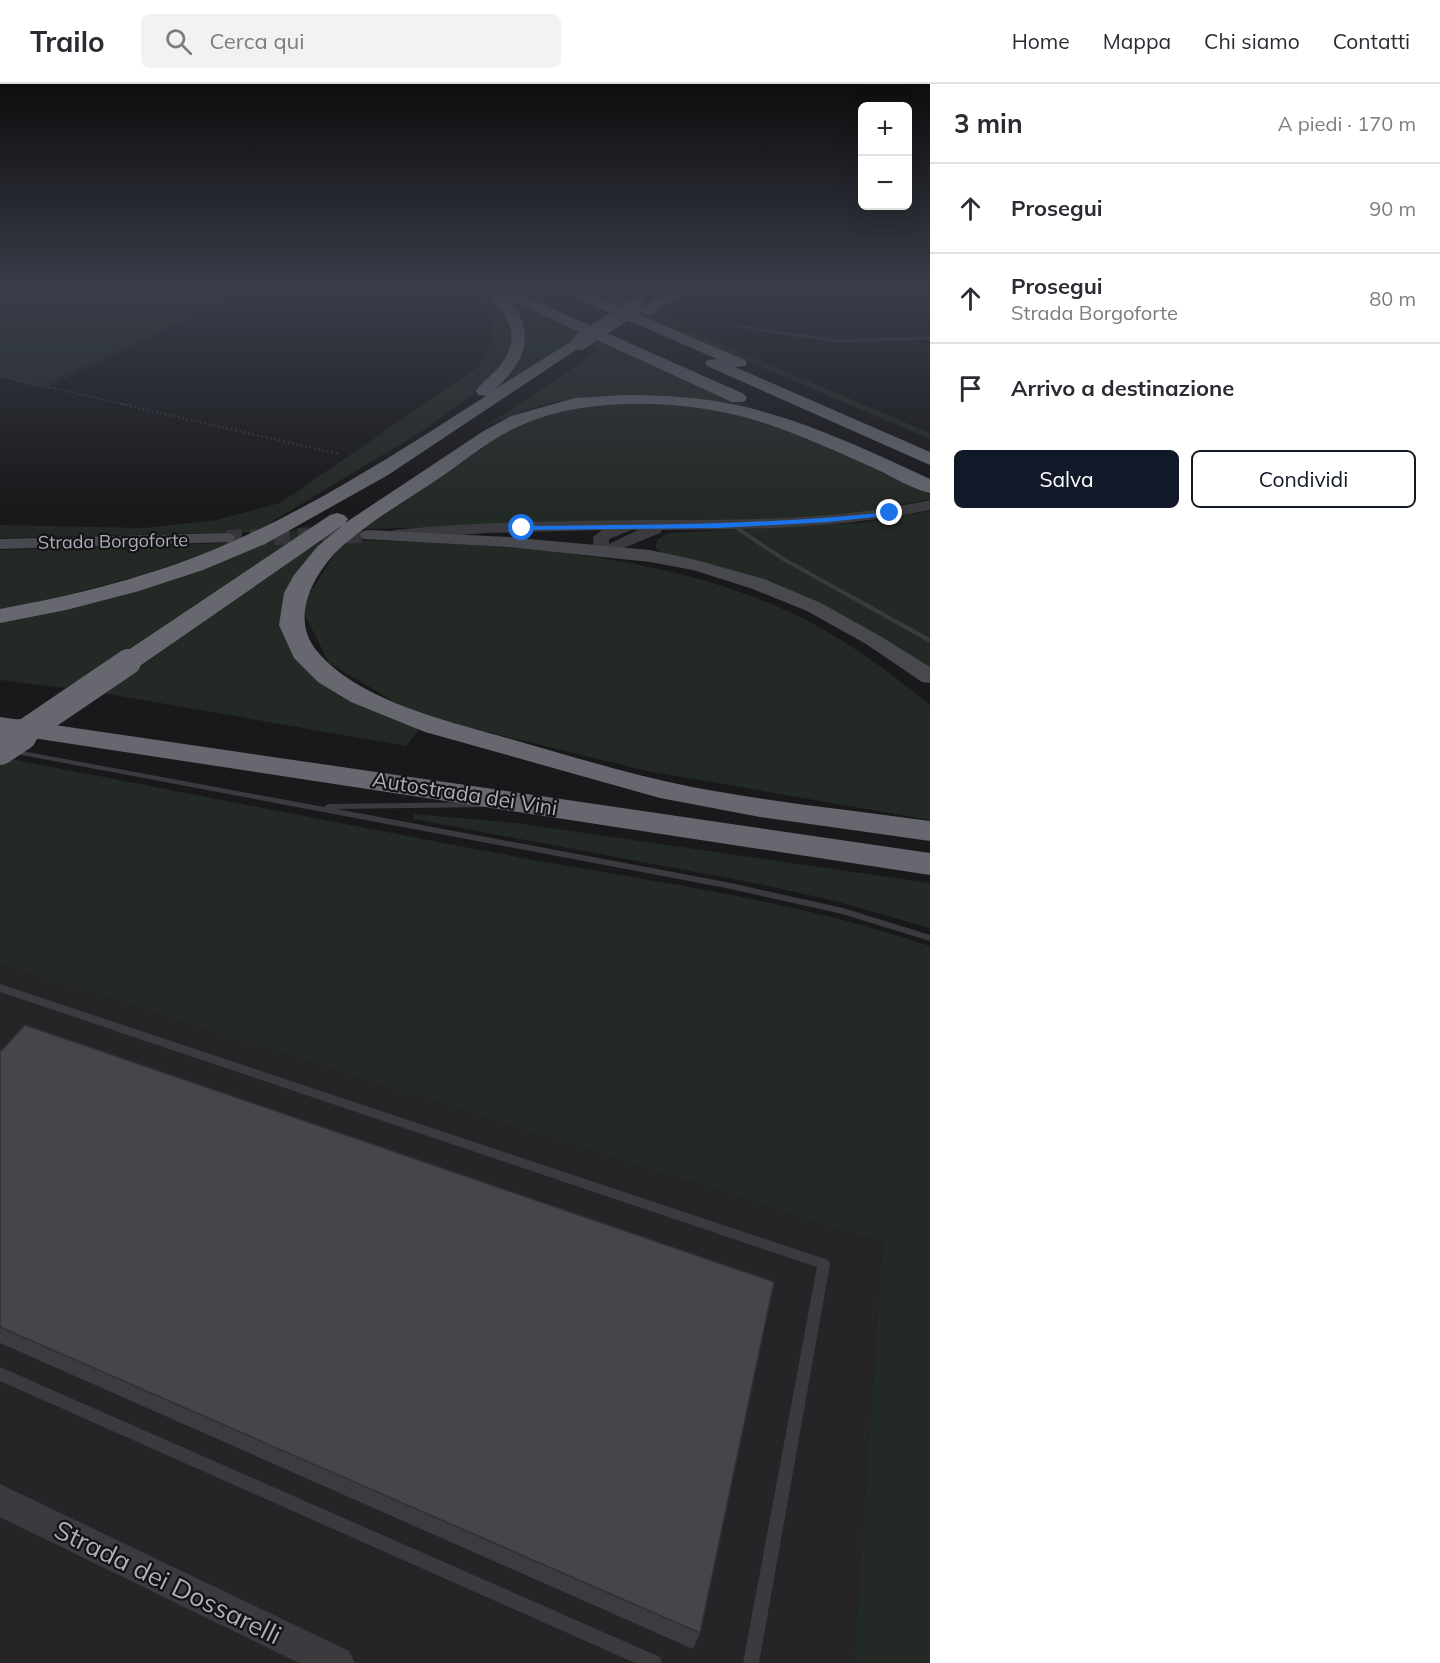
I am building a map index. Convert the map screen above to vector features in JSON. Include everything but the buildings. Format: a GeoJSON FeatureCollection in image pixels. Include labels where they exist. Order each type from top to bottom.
{"type":"FeatureCollection","features":[{"type":"Feature","properties":{"kind":"highway"},"geometry":{"type":"LineString","coordinates":[[326,503],[358,477],[468,404],[504,372],[508,365]]}},
{"type":"Feature","properties":{"kind":"highway"},"geometry":{"type":"LineString","coordinates":[[0,616],[118,590],[236,548],[326,503],[554,365]]}},
{"type":"Feature","properties":{"kind":"highway"},"geometry":{"type":"LineString","coordinates":[[0,749],[559,365]]}},
{"type":"Feature","properties":{"kind":"highway"},"geometry":{"type":"LineString","coordinates":[[663,365],[930,487]]}},
{"type":"Feature","properties":{"kind":"highway"},"geometry":{"type":"LineString","coordinates":[[690,365],[930,474]]}},
{"type":"Feature","properties":{"kind":"highway"},"geometry":{"type":"LineString","coordinates":[[723,365],[930,459]]}},
{"type":"Feature","properties":{"kind":"highway"},"geometry":{"type":"LineString","coordinates":[[735,365],[930,447]]}},
{"type":"Feature","properties":{"kind":"highway"},"geometry":{"type":"LineString","coordinates":[[354,507],[413,477],[509,420],[552,407],[597,401],[666,401],[728,408],[784,424],[883,465]]}},
{"type":"Feature","properties":{"kind":"highway"},"geometry":{"type":"LineString","coordinates":[[597,401],[542,412],[503,427],[334,543],[298,587],[291,610],[294,635],[310,659],[337,682],[384,708],[588,771],[673,792],[930,831]]}},
{"type":"Feature","properties":{"kind":"highway","name":"Autostrada dei Vini"},"geometry":{"type":"LineString","coordinates":[[0,708],[930,843]]}},
{"type":"Feature","properties":{"kind":"highway","name":"Autostrada dei Vini"},"geometry":{"type":"LineString","coordinates":[[0,725],[930,864]]}},
{"type":"Feature","properties":{"kind":"main road"},"geometry":{"type":"LineString","coordinates":[[369,535],[488,539],[650,556],[724,573],[782,593],[855,629],[930,677]]}},
{"type":"Feature","properties":{"kind":"main road","name":"Strada Borgoforte"},"geometry":{"type":"LineString","coordinates":[[0,544],[226,538]]}},
{"type":"Feature","properties":{"kind":"main road"},"geometry":{"type":"LineString","coordinates":[[602,552],[713,580],[765,597],[856,643],[930,694]]}},
{"type":"Feature","properties":{"kind":"street"},"geometry":{"type":"LineString","coordinates":[[639,525],[606,534],[600,541],[602,552],[619,548],[633,536],[648,531],[859,518],[930,505]]}},
{"type":"Feature","properties":{"kind":"street"},"geometry":{"type":"LineString","coordinates":[[394,535],[451,530],[639,525],[725,526]]}},
{"type":"Feature","properties":{"kind":"street"},"geometry":{"type":"LineString","coordinates":[[673,561],[651,552],[649,540],[664,532],[699,528]]}},
{"type":"Feature","properties":{"kind":"street","name":"Strada dei Dossarelli"},"geometry":{"type":"LineString","coordinates":[[0,1500],[336,1663]]}},
{"type":"Feature","properties":{"kind":"lane"},"geometry":{"type":"LineString","coordinates":[[725,526],[930,641]]}},
{"type":"Feature","properties":{"kind":"lane"},"geometry":{"type":"LineString","coordinates":[[0,749],[786,898],[843,911],[930,938]]}},
{"type":"Feature","properties":{"kind":"lane"},"geometry":{"type":"LineString","coordinates":[[307,807],[539,805]]}},
{"type":"Feature","properties":{"kind":"lane"},"geometry":{"type":"LineString","coordinates":[[0,988],[824,1264],[751,1663]]}},
{"type":"Feature","properties":{"kind":"lane"},"geometry":{"type":"LineString","coordinates":[[0,1374],[654,1663]]}},
{"type":"Feature","properties":{"kind":"path"},"geometry":{"type":"LineString","coordinates":[[45,386],[90,365]]}},
{"type":"Feature","properties":{"kind":"path"},"geometry":{"type":"LineString","coordinates":[[0,376],[339,454]]}},
{"type":"Feature","properties":{"kind":"shaded area"},"geometry":{"type":"Polygon","coordinates":[[[0,365],[87,365],[38,388],[0,376],[0,365]]]}},
{"type":"Feature","properties":{"kind":"shaded area"},"geometry":{"type":"Polygon","coordinates":[[[479,365],[503,365],[478,390],[424,430],[255,532],[0,538],[0,525],[144,528],[216,520],[280,503],[479,365]]]}},
{"type":"Feature","properties":{"kind":"shaded area"},"geometry":{"type":"Polygon","coordinates":[[[517,365],[534,365],[488,394],[502,381],[517,365]]]}},
{"type":"Feature","properties":{"kind":"shaded area"},"geometry":{"type":"Polygon","coordinates":[[[578,365],[658,365],[760,412],[688,400],[619,395],[551,403],[516,414],[481,429],[578,365]]]}},
{"type":"Feature","properties":{"kind":"shaded area"},"geometry":{"type":"Polygon","coordinates":[[[756,365],[770,365],[930,433],[930,439],[756,365]]]}},
{"type":"Feature","properties":{"kind":"shaded area"},"geometry":{"type":"Polygon","coordinates":[[[646,402],[720,409],[803,434],[930,494],[930,499],[857,514],[752,520],[364,529],[513,427],[561,411],[646,402]]]}},
{"type":"Feature","properties":{"kind":"shaded area"},"geometry":{"type":"Polygon","coordinates":[[[930,511],[930,670],[866,629],[661,553],[655,547],[658,539],[669,533],[859,523],[930,511]]]}},
{"type":"Feature","properties":{"kind":"shaded area"},"geometry":{"type":"Polygon","coordinates":[[[306,526],[313,527],[101,667],[130,674],[302,551],[339,532],[307,562],[290,645],[421,727],[406,746],[103,693],[0,680],[0,622],[306,526]]]}},
{"type":"Feature","properties":{"kind":"shaded area"},"geometry":{"type":"Polygon","coordinates":[[[353,540],[511,548],[617,561],[669,571],[720,585],[769,603],[812,623],[892,675],[930,705],[930,820],[647,771],[459,725],[403,707],[329,663],[301,607],[338,549],[353,540]]]}},
{"type":"Feature","properties":{"kind":"shaded area"},"geometry":{"type":"Polygon","coordinates":[[[233,543],[176,564],[118,581],[0,610],[0,550],[233,543]]]}},
{"type":"Feature","properties":{"kind":"shaded area"},"geometry":{"type":"Polygon","coordinates":[[[0,757],[784,906],[833,917],[930,946],[930,1663],[853,1663],[882,1243],[0,963],[0,757]]]}},
{"type":"Feature","properties":{"kind":"shaded area"},"geometry":{"type":"Polygon","coordinates":[[[414,814],[516,823],[930,883],[930,928],[835,901],[759,884],[413,819],[414,814]]]}},
{"type":"Feature","properties":{"kind":"shaded area"},"geometry":{"type":"Polygon","coordinates":[[[0,962],[882,1243],[853,1663],[0,1663],[0,962]]]}},
{"type":"Feature","properties":{"kind":"tunnel"},"geometry":{"type":"LineString","coordinates":[[226,538],[369,535]]}},
{"type":"Feature","properties":{"kind":"route"},"geometry":{"type":"LineString","coordinates":[[522,528],[639,525],[719,526],[859,518],[890,513]]}}]}
